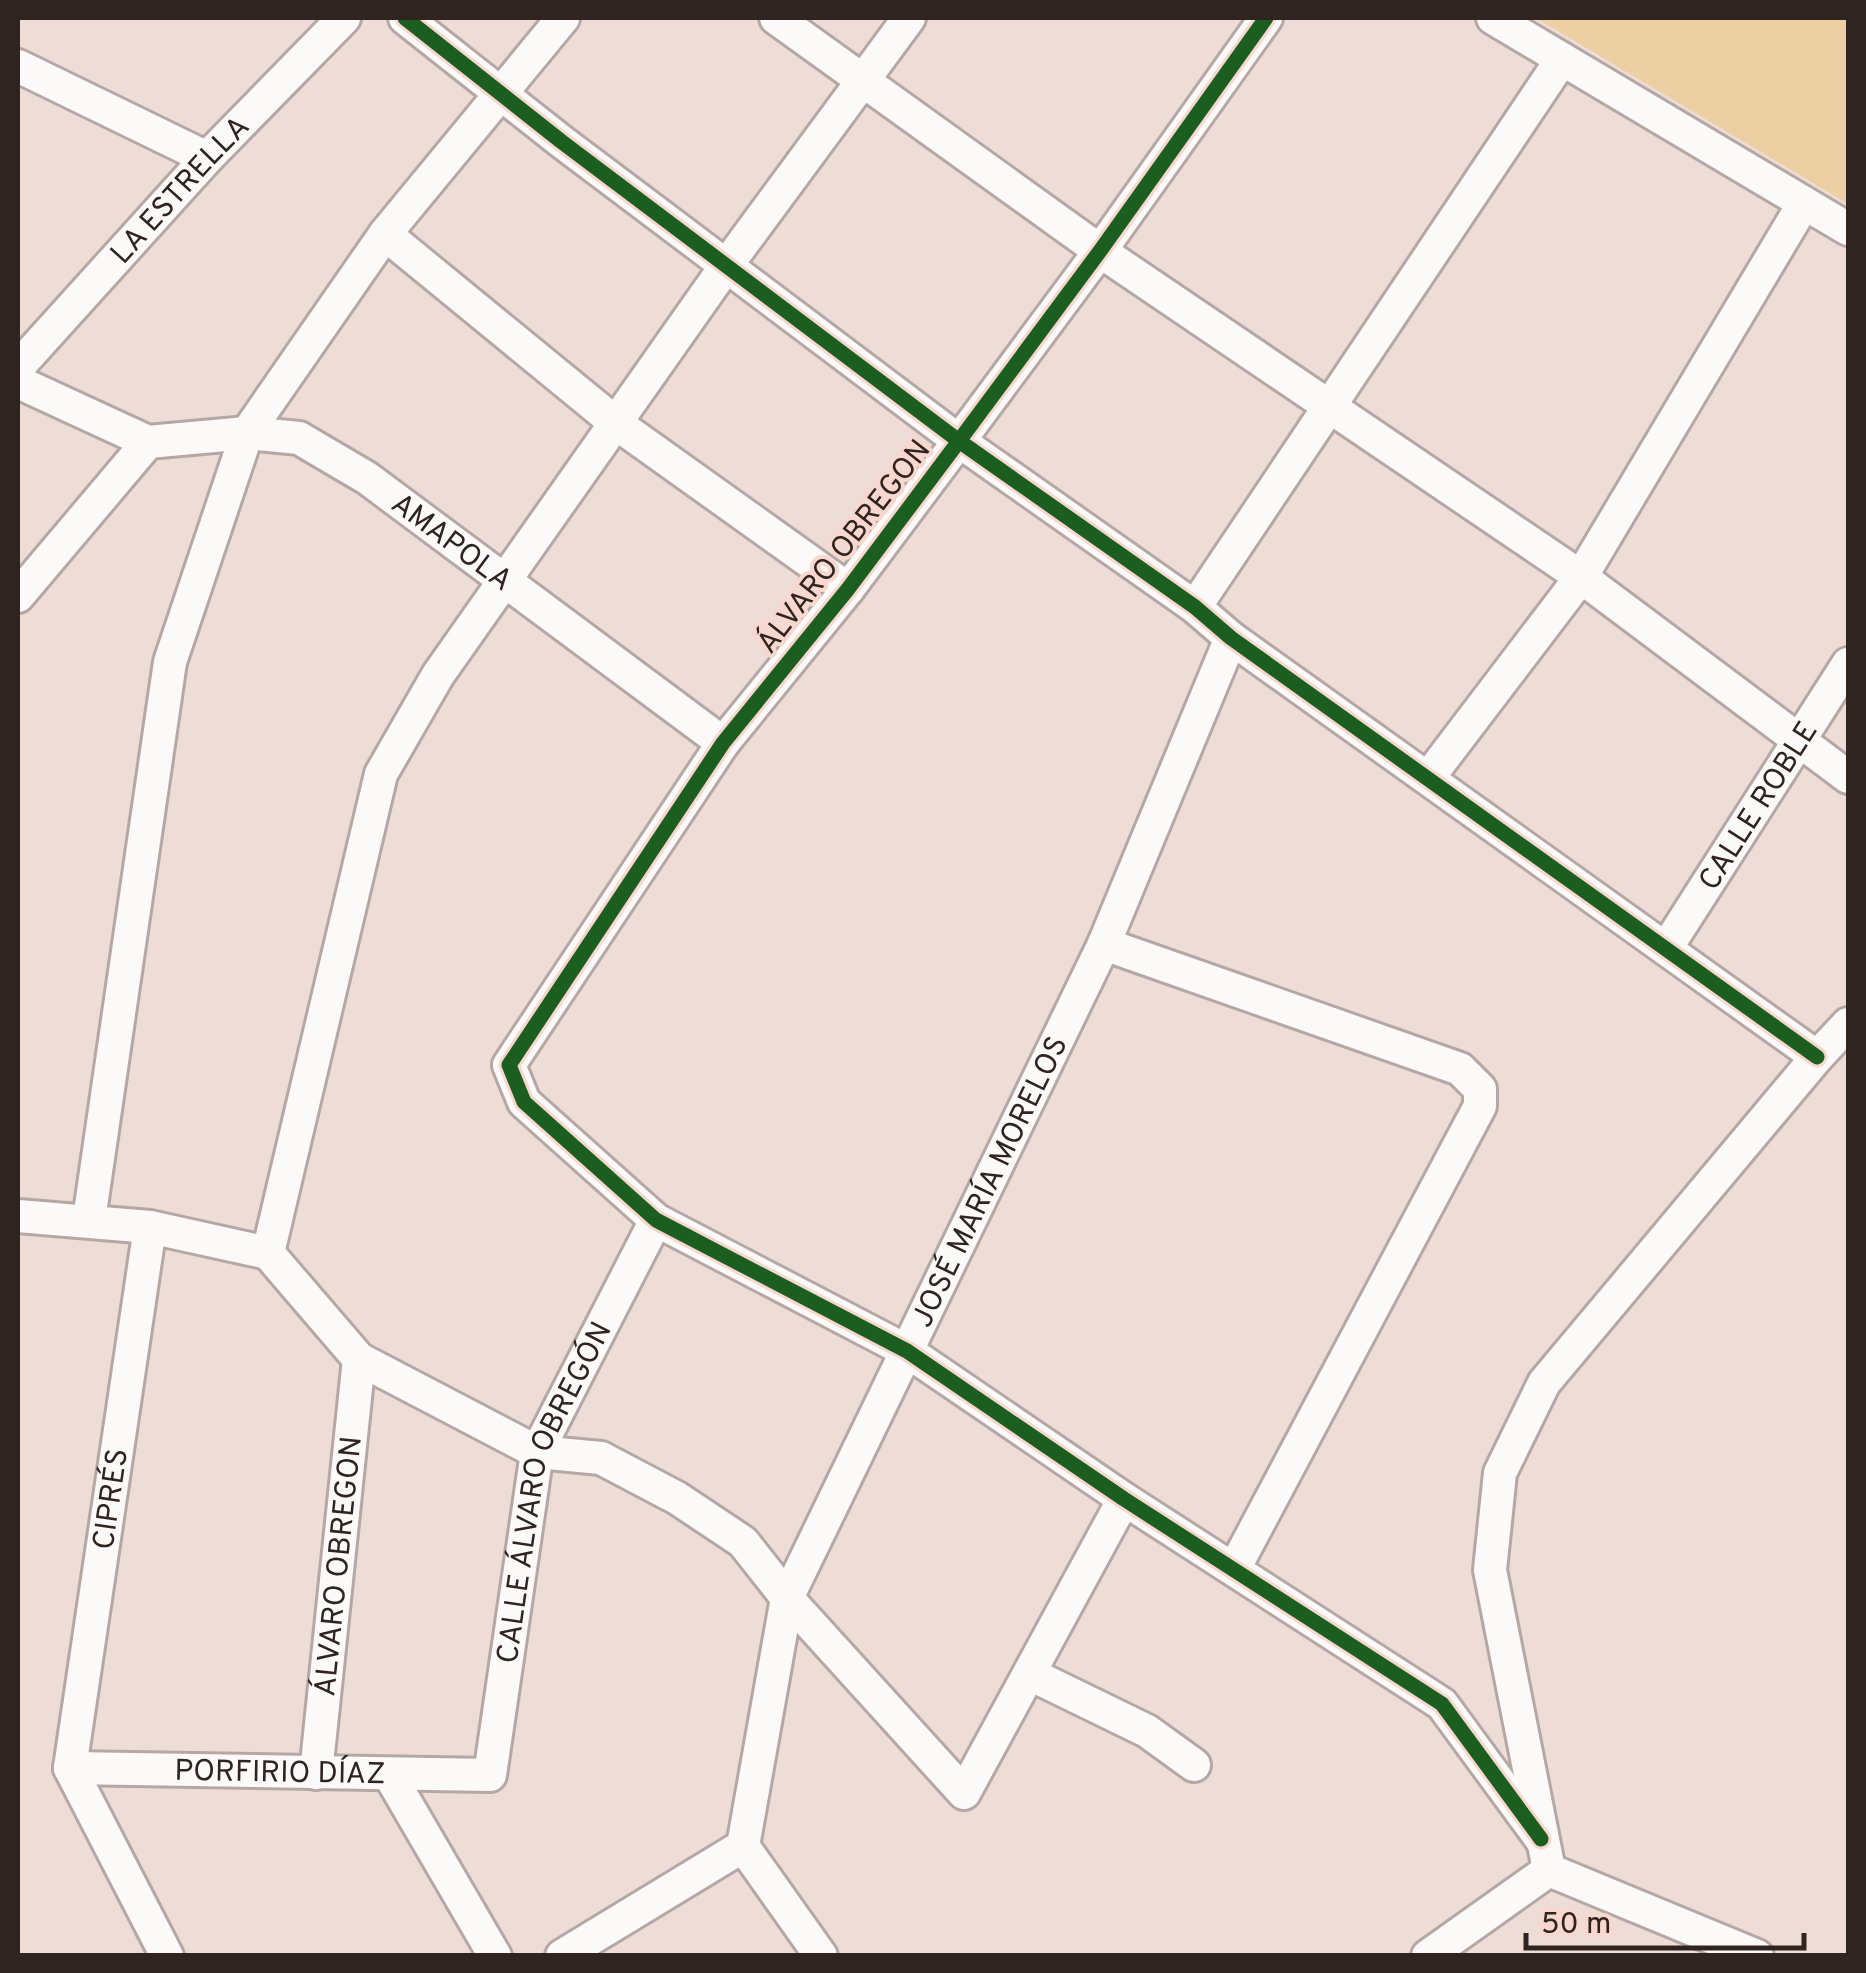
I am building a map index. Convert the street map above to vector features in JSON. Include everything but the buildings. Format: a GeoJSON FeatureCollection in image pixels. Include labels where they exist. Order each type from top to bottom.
{"type":"FeatureCollection","features":[{"type":"Feature","properties":{"kind":"street","name":"LA ESTRELLA"},"geometry":{"type":"LineString","coordinates":[[18,367],[207,158],[344,18]]}},
{"type":"Feature","properties":{"kind":"street"},"geometry":{"type":"LineString","coordinates":[[405,18],[958,441],[1195,606],[1231,638],[1816,1056]]}},
{"type":"Feature","properties":{"kind":"street"},"geometry":{"type":"LineString","coordinates":[[90,1220],[170,662],[247,433],[386,234],[563,18]]}},
{"type":"Feature","properties":{"kind":"street"},"geometry":{"type":"LineString","coordinates":[[776,18],[1100,251],[1581,577],[1848,777]]}},
{"type":"Feature","properties":{"kind":"street"},"geometry":{"type":"LineString","coordinates":[[268,1253],[381,774],[438,674],[726,266],[909,18]]}},
{"type":"Feature","properties":{"kind":"street","name":"ÁLVARO OBREGON"},"geometry":{"type":"LineString","coordinates":[[656,1220],[524,1102],[509,1064],[723,744],[848,590],[1100,251],[1266,18]]}},
{"type":"Feature","properties":{"kind":"street"},"geometry":{"type":"LineString","coordinates":[[1493,18],[1848,230]]}},
{"type":"Feature","properties":{"kind":"street"},"geometry":{"type":"LineString","coordinates":[[1195,606],[1562,58]]}},
{"type":"Feature","properties":{"kind":"street"},"geometry":{"type":"LineString","coordinates":[[18,66],[207,158]]}},
{"type":"Feature","properties":{"kind":"street"},"geometry":{"type":"LineString","coordinates":[[1428,778],[1581,577],[1804,203]]}},
{"type":"Feature","properties":{"kind":"street"},"geometry":{"type":"LineString","coordinates":[[386,234],[617,424],[848,590]]}},
{"type":"Feature","properties":{"kind":"street"},"geometry":{"type":"LineString","coordinates":[[18,382],[148,442],[18,596]]}},
{"type":"Feature","properties":{"kind":"street","name":"AMAPOLA"},"geometry":{"type":"LineString","coordinates":[[148,442],[247,433],[299,438],[367,478],[723,744]]}},
{"type":"Feature","properties":{"kind":"street","name":"JOSÉ MARÍA MORELOS"},"geometry":{"type":"LineString","coordinates":[[743,1846],[787,1598],[1104,944],[1231,638]]}},
{"type":"Feature","properties":{"kind":"street","name":"CALLE ROBLE"},"geometry":{"type":"LineString","coordinates":[[1667,947],[1848,664]]}},
{"type":"Feature","properties":{"kind":"street"},"geometry":{"type":"LineString","coordinates":[[1104,944],[1460,1069],[1480,1089],[1480,1106],[1234,1569]]}},
{"type":"Feature","properties":{"kind":"street"},"geometry":{"type":"LineString","coordinates":[[1545,1854],[1490,1570],[1500,1473],[1544,1383],[1816,1056],[1848,1024]]}},
{"type":"Feature","properties":{"kind":"street"},"geometry":{"type":"LineString","coordinates":[[18,1216],[150,1227],[268,1253],[359,1359],[537,1452],[601,1458],[677,1498],[743,1542],[787,1598],[964,1793],[1124,1499]]}},
{"type":"Feature","properties":{"kind":"street"},"geometry":{"type":"LineString","coordinates":[[656,1220],[907,1350],[1124,1499],[1442,1704],[1545,1854],[1756,1956]]}},
{"type":"Feature","properties":{"kind":"street","name":"CALLE ÁLVARO OBREGÓN"},"geometry":{"type":"LineString","coordinates":[[490,1776],[537,1452],[656,1220]]}},
{"type":"Feature","properties":{"kind":"street","name":"CIPRÉS"},"geometry":{"type":"LineString","coordinates":[[70,1768],[150,1227]]}},
{"type":"Feature","properties":{"kind":"street","name":"ÁLVARO OBREGON"},"geometry":{"type":"LineString","coordinates":[[316,1772],[359,1359]]}},
{"type":"Feature","properties":{"kind":"street"},"geometry":{"type":"LineString","coordinates":[[1030,1674],[1147,1731],[1194,1766]]}},
{"type":"Feature","properties":{"kind":"street"},"geometry":{"type":"LineString","coordinates":[[70,1768],[168,1956]]}},
{"type":"Feature","properties":{"kind":"street","name":"PORFIRIO DÍAZ"},"geometry":{"type":"LineString","coordinates":[[70,1768],[490,1776]]}},
{"type":"Feature","properties":{"kind":"street"},"geometry":{"type":"LineString","coordinates":[[389,1774],[495,1956]]}},
{"type":"Feature","properties":{"kind":"street"},"geometry":{"type":"LineString","coordinates":[[562,1956],[743,1846],[821,1956]]}},
{"type":"Feature","properties":{"kind":"street"},"geometry":{"type":"LineString","coordinates":[[1428,1956],[1545,1854]]}},
{"type":"Feature","properties":{"kind":"shaded area"},"geometry":{"type":"Polygon","coordinates":[[[1536,18],[1848,18],[1848,204],[1536,18]]]}},
{"type":"Feature","properties":{"kind":"cycle path"},"geometry":{"type":"LineString","coordinates":[[405,18],[562,142],[959,441],[1817,1057]]}},
{"type":"Feature","properties":{"kind":"cycle path"},"geometry":{"type":"LineString","coordinates":[[1266,18],[959,441],[848,589],[723,743],[509,1065],[524,1102],[656,1220],[907,1351],[1124,1499],[1442,1704],[1541,1839]]}}]}
